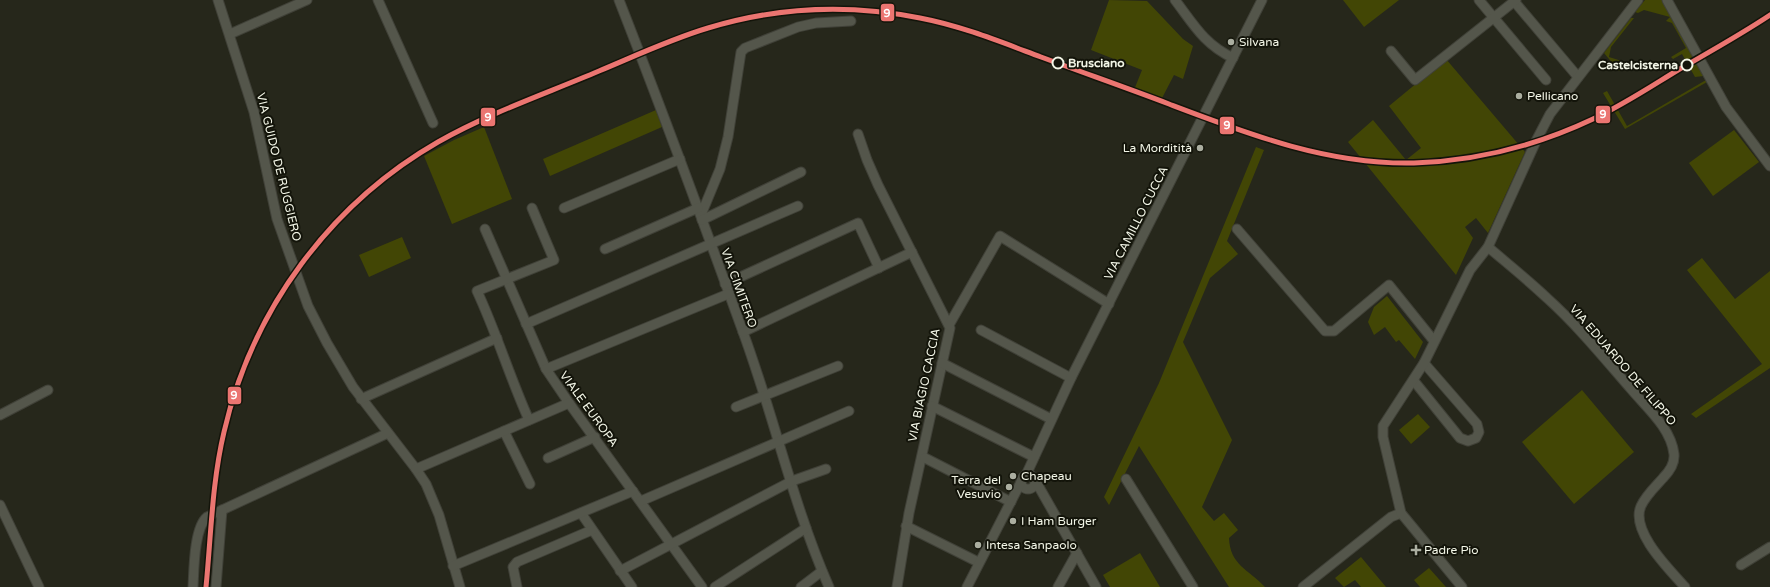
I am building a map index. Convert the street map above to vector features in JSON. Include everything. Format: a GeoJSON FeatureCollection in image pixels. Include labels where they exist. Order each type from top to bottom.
{"type":"FeatureCollection","features":[{"type":"Feature","properties":{"kind":"street","name":"VIA GUIDO DE RUGGIERO"},"geometry":{"type":"LineString","coordinates":[[218,0],[254,112],[278,219],[297,278],[308,306],[327,343],[361,399],[416,469],[433,498],[460,587]]}},
{"type":"Feature","properties":{"kind":"street"},"geometry":{"type":"LineString","coordinates":[[230,34],[307,0]]}},
{"type":"Feature","properties":{"kind":"street"},"geometry":{"type":"LineString","coordinates":[[378,0],[433,123]]}},
{"type":"Feature","properties":{"kind":"street","name":"VIA CIMITERO"},"geometry":{"type":"LineString","coordinates":[[619,0],[680,159],[743,332],[806,528],[829,587]]}},
{"type":"Feature","properties":{"kind":"street"},"geometry":{"type":"LineString","coordinates":[[1175,0],[1208,43],[1218,51],[1233,58]]}},
{"type":"Feature","properties":{"kind":"street","name":"VIA CAMILLO CUCCA"},"geometry":{"type":"LineString","coordinates":[[1028,482],[1034,456],[1051,419],[1262,0]]}},
{"type":"Feature","properties":{"kind":"street"},"geometry":{"type":"LineString","coordinates":[[1479,0],[1546,80]]}},
{"type":"Feature","properties":{"kind":"street"},"geometry":{"type":"LineString","coordinates":[[1462,587],[1401,513],[1382,429],[1387,417],[1414,380],[1424,363],[1470,270],[1488,247],[1543,127],[1559,102],[1638,0]]}},
{"type":"Feature","properties":{"kind":"street"},"geometry":{"type":"LineString","coordinates":[[1667,0],[1726,107],[1770,166]]}},
{"type":"Feature","properties":{"kind":"street"},"geometry":{"type":"LineString","coordinates":[[1391,51],[1415,80],[1514,1],[1578,77]]}},
{"type":"Feature","properties":{"kind":"street"},"geometry":{"type":"LineString","coordinates":[[700,214],[720,168],[728,137],[741,52],[745,48],[798,27],[816,23],[851,21]]}},
{"type":"Feature","properties":{"kind":"street","name":"VIA BIAGIO CACCIA"},"geometry":{"type":"LineString","coordinates":[[858,134],[878,185],[949,325],[950,331],[906,526],[897,587]]}},
{"type":"Feature","properties":{"kind":"street"},"geometry":{"type":"LineString","coordinates":[[564,208],[680,159]]}},
{"type":"Feature","properties":{"kind":"street"},"geometry":{"type":"LineString","coordinates":[[605,249],[700,214],[801,172]]}},
{"type":"Feature","properties":{"kind":"street"},"geometry":{"type":"LineString","coordinates":[[526,324],[798,206]]}},
{"type":"Feature","properties":{"kind":"street"},"geometry":{"type":"LineString","coordinates":[[529,420],[477,291],[554,260],[532,208]]}},
{"type":"Feature","properties":{"kind":"street"},"geometry":{"type":"LineString","coordinates":[[725,284],[858,223],[879,268]]}},
{"type":"Feature","properties":{"kind":"street","name":"VIALE EUROPA"},"geometry":{"type":"LineString","coordinates":[[485,229],[546,369],[702,587]]}},
{"type":"Feature","properties":{"kind":"street"},"geometry":{"type":"LineString","coordinates":[[1237,229],[1325,331],[1334,331],[1390,285],[1434,341]]}},
{"type":"Feature","properties":{"kind":"street"},"geometry":{"type":"LineString","coordinates":[[949,325],[1000,236],[1109,304]]}},
{"type":"Feature","properties":{"kind":"street","name":"VIA EDUARDO DE FILIPPO"},"geometry":{"type":"LineString","coordinates":[[1488,247],[1526,279],[1570,321],[1666,430],[1674,454],[1673,464],[1668,473],[1644,500],[1638,518],[1640,528],[1648,540],[1685,587]]}},
{"type":"Feature","properties":{"kind":"street"},"geometry":{"type":"LineString","coordinates":[[743,332],[912,252]]}},
{"type":"Feature","properties":{"kind":"street"},"geometry":{"type":"LineString","coordinates":[[546,369],[728,294]]}},
{"type":"Feature","properties":{"kind":"street"},"geometry":{"type":"LineString","coordinates":[[981,330],[1071,378]]}},
{"type":"Feature","properties":{"kind":"street"},"geometry":{"type":"LineString","coordinates":[[361,399],[497,338]]}},
{"type":"Feature","properties":{"kind":"street"},"geometry":{"type":"LineString","coordinates":[[942,363],[1051,419]]}},
{"type":"Feature","properties":{"kind":"street"},"geometry":{"type":"LineString","coordinates":[[1414,380],[1460,438],[1468,440],[1476,438],[1478,432],[1477,424],[1424,363]]}},
{"type":"Feature","properties":{"kind":"street"},"geometry":{"type":"LineString","coordinates":[[736,407],[838,366]]}},
{"type":"Feature","properties":{"kind":"street"},"geometry":{"type":"LineString","coordinates":[[0,414],[48,390]]}},
{"type":"Feature","properties":{"kind":"street"},"geometry":{"type":"LineString","coordinates":[[416,469],[569,403]]}},
{"type":"Feature","properties":{"kind":"street"},"geometry":{"type":"LineString","coordinates":[[932,406],[1034,456]]}},
{"type":"Feature","properties":{"kind":"street"},"geometry":{"type":"LineString","coordinates":[[641,501],[849,411]]}},
{"type":"Feature","properties":{"kind":"street"},"geometry":{"type":"LineString","coordinates":[[504,431],[530,484]]}},
{"type":"Feature","properties":{"kind":"street"},"geometry":{"type":"LineString","coordinates":[[192,587],[200,525],[207,517],[388,433]]}},
{"type":"Feature","properties":{"kind":"street"},"geometry":{"type":"LineString","coordinates":[[548,458],[595,437]]}},
{"type":"Feature","properties":{"kind":"street"},"geometry":{"type":"LineString","coordinates":[[925,458],[1013,498]]}},
{"type":"Feature","properties":{"kind":"street"},"geometry":{"type":"LineString","coordinates":[[620,571],[792,481],[826,469]]}},
{"type":"Feature","properties":{"kind":"street"},"geometry":{"type":"LineString","coordinates":[[1126,479],[1193,587]]}},
{"type":"Feature","properties":{"kind":"street"},"geometry":{"type":"LineString","coordinates":[[967,587],[978,562],[1013,498],[1028,482],[1043,498],[1096,587]]}},
{"type":"Feature","properties":{"kind":"street"},"geometry":{"type":"LineString","coordinates":[[453,566],[633,491]]}},
{"type":"Feature","properties":{"kind":"street"},"geometry":{"type":"LineString","coordinates":[[0,505],[38,587]]}},
{"type":"Feature","properties":{"kind":"street"},"geometry":{"type":"LineString","coordinates":[[216,587],[222,510]]}},
{"type":"Feature","properties":{"kind":"street"},"geometry":{"type":"LineString","coordinates":[[581,513],[632,587]]}},
{"type":"Feature","properties":{"kind":"street"},"geometry":{"type":"LineString","coordinates":[[1302,587],[1390,518],[1401,513]]}},
{"type":"Feature","properties":{"kind":"street"},"geometry":{"type":"LineString","coordinates":[[906,526],[978,562]]}},
{"type":"Feature","properties":{"kind":"street"},"geometry":{"type":"LineString","coordinates":[[715,587],[806,528]]}},
{"type":"Feature","properties":{"kind":"street"},"geometry":{"type":"LineString","coordinates":[[517,587],[513,567],[517,562],[592,530]]}},
{"type":"Feature","properties":{"kind":"street"},"geometry":{"type":"LineString","coordinates":[[1741,565],[1770,547]]}},
{"type":"Feature","properties":{"kind":"street"},"geometry":{"type":"LineString","coordinates":[[1058,587],[1076,553]]}},
{"type":"Feature","properties":{"kind":"street"},"geometry":{"type":"LineString","coordinates":[[801,587],[822,571]]}},
{"type":"Feature","properties":{"kind":"street"},"geometry":{"type":"LineString","coordinates":[[1313,579],[1318,587]]}},
{"type":"Feature","properties":{"kind":"shaded area"},"geometry":{"type":"Polygon","coordinates":[[[1109,0],[1147,1],[1183,39],[1193,46],[1183,79],[1174,75],[1161,100],[1134,90],[1142,70],[1091,50],[1109,0]]]}},
{"type":"Feature","properties":{"kind":"shaded area"},"geometry":{"type":"Polygon","coordinates":[[[1343,0],[1399,0],[1364,27],[1343,0]]]}},
{"type":"Feature","properties":{"kind":"shaded area"},"geometry":{"type":"Polygon","coordinates":[[[1645,0],[1662,0],[1704,76],[1695,77],[1682,54],[1673,59],[1671,57],[1686,48],[1672,23],[1666,21],[1670,17],[1644,10],[1638,13],[1635,12],[1645,0]]]}},
{"type":"Feature","properties":{"kind":"shaded area"},"geometry":{"type":"Polygon","coordinates":[[[1631,18],[1634,18],[1611,47],[1609,57],[1628,63],[1619,71],[1604,53],[1631,18]]]}},
{"type":"Feature","properties":{"kind":"shaded area"},"geometry":{"type":"Polygon","coordinates":[[[1446,59],[1525,152],[1488,233],[1476,218],[1465,227],[1473,238],[1456,275],[1348,142],[1373,120],[1406,160],[1421,148],[1389,106],[1446,59]]]}},
{"type":"Feature","properties":{"kind":"shaded area"},"geometry":{"type":"Polygon","coordinates":[[[1706,80],[1707,82],[1625,129],[1603,93],[1607,91],[1627,126],[1706,80]]]}},
{"type":"Feature","properties":{"kind":"shaded area"},"geometry":{"type":"Polygon","coordinates":[[[656,110],[662,127],[550,176],[543,159],[656,110]]]}},
{"type":"Feature","properties":{"kind":"shaded area"},"geometry":{"type":"Polygon","coordinates":[[[484,127],[512,199],[452,224],[424,156],[454,140],[484,127]]]}},
{"type":"Feature","properties":{"kind":"shaded area"},"geometry":{"type":"Polygon","coordinates":[[[1734,130],[1759,162],[1713,196],[1689,163],[1734,130]]]}},
{"type":"Feature","properties":{"kind":"shaded area"},"geometry":{"type":"Polygon","coordinates":[[[1256,147],[1264,150],[1227,241],[1238,254],[1210,278],[1183,342],[1232,440],[1202,507],[1214,521],[1224,513],[1238,530],[1229,538],[1233,555],[1241,566],[1265,587],[1229,587],[1139,446],[1109,505],[1104,497],[1159,383],[1256,147]]]}},
{"type":"Feature","properties":{"kind":"shaded area"},"geometry":{"type":"Polygon","coordinates":[[[402,237],[411,258],[369,277],[359,255],[402,237]]]}},
{"type":"Feature","properties":{"kind":"shaded area"},"geometry":{"type":"Polygon","coordinates":[[[1702,258],[1735,299],[1770,271],[1770,368],[1696,418],[1691,414],[1762,364],[1687,270],[1702,258]]]}},
{"type":"Feature","properties":{"kind":"shaded area"},"geometry":{"type":"Polygon","coordinates":[[[1387,296],[1423,342],[1415,359],[1399,340],[1396,342],[1385,327],[1374,335],[1368,322],[1374,307],[1387,296]]]}},
{"type":"Feature","properties":{"kind":"shaded area"},"geometry":{"type":"Polygon","coordinates":[[[1582,390],[1634,452],[1574,504],[1522,442],[1582,390]]]}},
{"type":"Feature","properties":{"kind":"shaded area"},"geometry":{"type":"Polygon","coordinates":[[[1418,414],[1430,427],[1411,444],[1399,430],[1418,414]]]}},
{"type":"Feature","properties":{"kind":"shaded area"},"geometry":{"type":"Polygon","coordinates":[[[1140,553],[1160,587],[1110,587],[1103,575],[1140,553]]]}},
{"type":"Feature","properties":{"kind":"shaded area"},"geometry":{"type":"Polygon","coordinates":[[[1361,557],[1386,587],[1361,587],[1355,580],[1344,587],[1335,578],[1361,557]]]}},
{"type":"Feature","properties":{"kind":"shaded area"},"geometry":{"type":"Polygon","coordinates":[[[1429,568],[1446,587],[1420,587],[1414,580],[1429,568]]]}},
{"type":"Feature","properties":{"kind":"transit line","name":"9"},"geometry":{"type":"LineString","coordinates":[[206,587],[212,509],[217,470],[224,432],[237,387],[254,344],[276,303],[301,264],[330,229],[363,196],[399,167],[438,142],[497,113],[680,37],[734,21],[787,12],[840,9],[920,18],[951,25],[981,35],[1229,126],[1289,146],[1351,159],[1414,163],[1437,162],[1483,155],[1551,137],[1604,114],[1626,102],[1770,15]]}},
{"type":"Feature","properties":{"kind":"place","name":"Silvana"},"geometry":{"type":"Point","coordinates":[1231,42]}},
{"type":"Feature","properties":{"kind":"place","name":"Brusciano"},"geometry":{"type":"Point","coordinates":[1058,63]}},
{"type":"Feature","properties":{"kind":"place","name":"Castelcisterna"},"geometry":{"type":"Point","coordinates":[1687,65]}},
{"type":"Feature","properties":{"kind":"place","name":"Pellicano"},"geometry":{"type":"Point","coordinates":[1519,96]}},
{"type":"Feature","properties":{"kind":"place","name":"La Morditità"},"geometry":{"type":"Point","coordinates":[1200,148]}},
{"type":"Feature","properties":{"kind":"place","name":"Chapeau"},"geometry":{"type":"Point","coordinates":[1013,476]}},
{"type":"Feature","properties":{"kind":"place","name":"Terra del Vesuvio"},"geometry":{"type":"Point","coordinates":[1009,487]}},
{"type":"Feature","properties":{"kind":"place","name":"I Ham Burger"},"geometry":{"type":"Point","coordinates":[1013,521]}},
{"type":"Feature","properties":{"kind":"place","name":"Intesa Sanpaolo"},"geometry":{"type":"Point","coordinates":[978,545]}},
{"type":"Feature","properties":{"kind":"place","name":"Padre Pio"},"geometry":{"type":"Point","coordinates":[1416,550]}}]}
